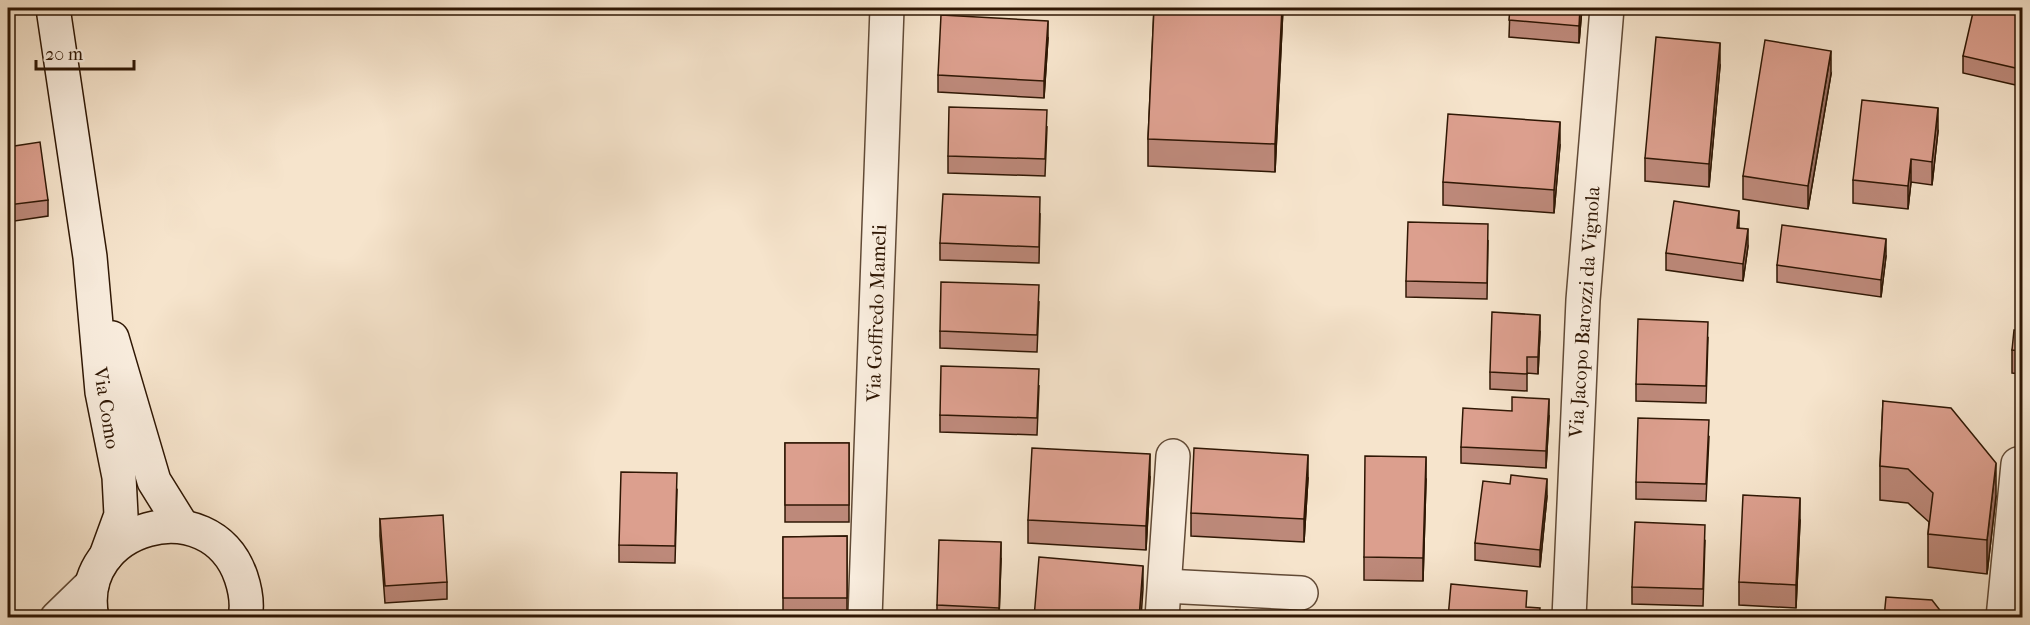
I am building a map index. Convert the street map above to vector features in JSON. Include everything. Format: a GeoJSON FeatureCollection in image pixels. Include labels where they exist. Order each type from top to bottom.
{"type":"FeatureCollection","features":[{"type":"Feature","properties":{"kind":"street","name":"Via Como"},"geometry":{"type":"LineString","coordinates":[[53,8],[90,257],[102,392],[119,477],[121,515],[99,570]]}},
{"type":"Feature","properties":{"kind":"street","name":"Via Goffredo Mameli"},"geometry":{"type":"LineString","coordinates":[[865,618],[887,8]]}},
{"type":"Feature","properties":{"kind":"street","name":"Via Jacopo Barozzi da Vignola"},"geometry":{"type":"LineString","coordinates":[[1569,618],[1583,300],[1607,8]]}},
{"type":"Feature","properties":{"kind":"street","name":"Via Como"},"geometry":{"type":"LineString","coordinates":[[90,257],[154,481],[182,526]]}},
{"type":"Feature","properties":{"kind":"street"},"geometry":{"type":"LineString","coordinates":[[1173,456],[1163,602],[1301,593]]}},
{"type":"Feature","properties":{"kind":"street"},"geometry":{"type":"LineString","coordinates":[[2004,618],[2018,464],[2022,464]]}},
{"type":"Feature","properties":{"kind":"street"},"geometry":{"type":"LineString","coordinates":[[57,618],[121,541],[140,530],[161,525],[182,526],[204,534],[223,548],[237,566],[245,588],[245,618]]}},
{"type":"Feature","properties":{"kind":"street"},"geometry":{"type":"LineString","coordinates":[[92,618],[90,608],[99,570]]}},
{"type":"Feature","properties":{"kind":"building"},"geometry":{"type":"Polygon","coordinates":[[[1154,8],[1282,8],[1275,144],[1148,139],[1154,8]]]}},
{"type":"Feature","properties":{"kind":"building"},"geometry":{"type":"Polygon","coordinates":[[[1510,8],[1580,8],[1579,26],[1509,20],[1510,8]]]}},
{"type":"Feature","properties":{"kind":"building"},"geometry":{"type":"Polygon","coordinates":[[[1974,8],[2022,8],[2020,69],[1963,56],[1974,8]]]}},
{"type":"Feature","properties":{"kind":"building"},"geometry":{"type":"Polygon","coordinates":[[[941,15],[1048,21],[1044,81],[938,75],[941,15]]]}},
{"type":"Feature","properties":{"kind":"building"},"geometry":{"type":"Polygon","coordinates":[[[1656,37],[1720,43],[1709,164],[1645,158],[1656,37]]]}},
{"type":"Feature","properties":{"kind":"building"},"geometry":{"type":"Polygon","coordinates":[[[1765,40],[1831,51],[1808,186],[1743,176],[1765,40]]]}},
{"type":"Feature","properties":{"kind":"building"},"geometry":{"type":"Polygon","coordinates":[[[1862,100],[1938,108],[1932,162],[1911,159],[1908,186],[1853,180],[1862,100]]]}},
{"type":"Feature","properties":{"kind":"building"},"geometry":{"type":"Polygon","coordinates":[[[949,107],[1047,110],[1045,159],[948,156],[949,107]]]}},
{"type":"Feature","properties":{"kind":"building"},"geometry":{"type":"Polygon","coordinates":[[[1448,114],[1560,122],[1554,190],[1443,182],[1448,114]]]}},
{"type":"Feature","properties":{"kind":"building"},"geometry":{"type":"Polygon","coordinates":[[[40,142],[48,200],[8,205],[8,147],[40,142]]]}},
{"type":"Feature","properties":{"kind":"building"},"geometry":{"type":"Polygon","coordinates":[[[943,194],[1040,197],[1039,247],[940,243],[943,194]]]}},
{"type":"Feature","properties":{"kind":"building"},"geometry":{"type":"Polygon","coordinates":[[[1674,201],[1739,211],[1737,228],[1748,229],[1743,264],[1666,253],[1674,201]]]}},
{"type":"Feature","properties":{"kind":"building"},"geometry":{"type":"Polygon","coordinates":[[[1408,222],[1488,224],[1487,283],[1406,281],[1408,222]]]}},
{"type":"Feature","properties":{"kind":"building"},"geometry":{"type":"Polygon","coordinates":[[[1782,225],[1886,239],[1881,280],[1777,265],[1782,225]]]}},
{"type":"Feature","properties":{"kind":"building"},"geometry":{"type":"Polygon","coordinates":[[[941,282],[1039,285],[1037,335],[940,331],[941,282]]]}},
{"type":"Feature","properties":{"kind":"building"},"geometry":{"type":"Polygon","coordinates":[[[1492,312],[1540,315],[1538,357],[1527,357],[1527,374],[1490,372],[1492,312]]]}},
{"type":"Feature","properties":{"kind":"building"},"geometry":{"type":"Polygon","coordinates":[[[1638,319],[1708,322],[1706,386],[1636,384],[1638,319]]]}},
{"type":"Feature","properties":{"kind":"building"},"geometry":{"type":"Polygon","coordinates":[[[2014,330],[2022,331],[2022,351],[2012,350],[2014,330]]]}},
{"type":"Feature","properties":{"kind":"building"},"geometry":{"type":"Polygon","coordinates":[[[941,366],[1039,369],[1037,418],[940,415],[941,366]]]}},
{"type":"Feature","properties":{"kind":"building"},"geometry":{"type":"Polygon","coordinates":[[[1512,397],[1549,399],[1546,451],[1461,447],[1463,408],[1512,411],[1512,397]]]}},
{"type":"Feature","properties":{"kind":"building"},"geometry":{"type":"Polygon","coordinates":[[[1883,401],[1951,408],[1996,463],[1987,540],[1928,534],[1933,493],[1908,469],[1880,466],[1883,401]]]}},
{"type":"Feature","properties":{"kind":"building"},"geometry":{"type":"Polygon","coordinates":[[[1638,418],[1709,420],[1706,484],[1636,482],[1638,418]]]}},
{"type":"Feature","properties":{"kind":"building"},"geometry":{"type":"Polygon","coordinates":[[[785,443],[849,443],[849,505],[785,505],[785,443]]]}},
{"type":"Feature","properties":{"kind":"building"},"geometry":{"type":"Polygon","coordinates":[[[1032,448],[1150,454],[1146,526],[1028,520],[1032,448]]]}},
{"type":"Feature","properties":{"kind":"building"},"geometry":{"type":"Polygon","coordinates":[[[1194,448],[1308,455],[1304,519],[1191,513],[1194,448]]]}},
{"type":"Feature","properties":{"kind":"building"},"geometry":{"type":"Polygon","coordinates":[[[1365,456],[1426,457],[1423,558],[1364,557],[1365,456]]]}},
{"type":"Feature","properties":{"kind":"building"},"geometry":{"type":"Polygon","coordinates":[[[621,472],[677,473],[675,546],[619,545],[621,472]]]}},
{"type":"Feature","properties":{"kind":"building"},"geometry":{"type":"Polygon","coordinates":[[[1511,475],[1547,479],[1540,550],[1475,543],[1483,481],[1510,484],[1511,475]]]}},
{"type":"Feature","properties":{"kind":"building"},"geometry":{"type":"Polygon","coordinates":[[[1743,495],[1800,498],[1796,585],[1739,582],[1743,495]]]}},
{"type":"Feature","properties":{"kind":"building"},"geometry":{"type":"Polygon","coordinates":[[[443,515],[447,582],[385,586],[380,519],[443,515]]]}},
{"type":"Feature","properties":{"kind":"building"},"geometry":{"type":"Polygon","coordinates":[[[1635,522],[1705,525],[1703,589],[1632,587],[1635,522]]]}},
{"type":"Feature","properties":{"kind":"building"},"geometry":{"type":"Polygon","coordinates":[[[847,536],[847,598],[783,598],[783,537],[847,536]]]}},
{"type":"Feature","properties":{"kind":"building"},"geometry":{"type":"Polygon","coordinates":[[[939,540],[1001,542],[999,608],[937,605],[939,540]]]}},
{"type":"Feature","properties":{"kind":"building"},"geometry":{"type":"Polygon","coordinates":[[[1039,557],[1143,566],[1139,618],[1034,618],[1039,557]]]}},
{"type":"Feature","properties":{"kind":"building"},"geometry":{"type":"Polygon","coordinates":[[[1451,584],[1527,591],[1526,607],[1540,608],[1539,618],[1448,618],[1451,584]]]}},
{"type":"Feature","properties":{"kind":"building"},"geometry":{"type":"Polygon","coordinates":[[[1886,597],[1932,600],[1946,618],[1884,618],[1886,597]]]}},
{"type":"Feature","properties":{"kind":"building"},"geometry":{"type":"Polygon","coordinates":[[[1236,610],[1279,618],[1235,618],[1236,610]]]}},
{"type":"Feature","properties":{"kind":"building"},"geometry":{"type":"Polygon","coordinates":[[[1695,612],[1767,614],[1767,618],[1695,618],[1695,612]]]}}]}
